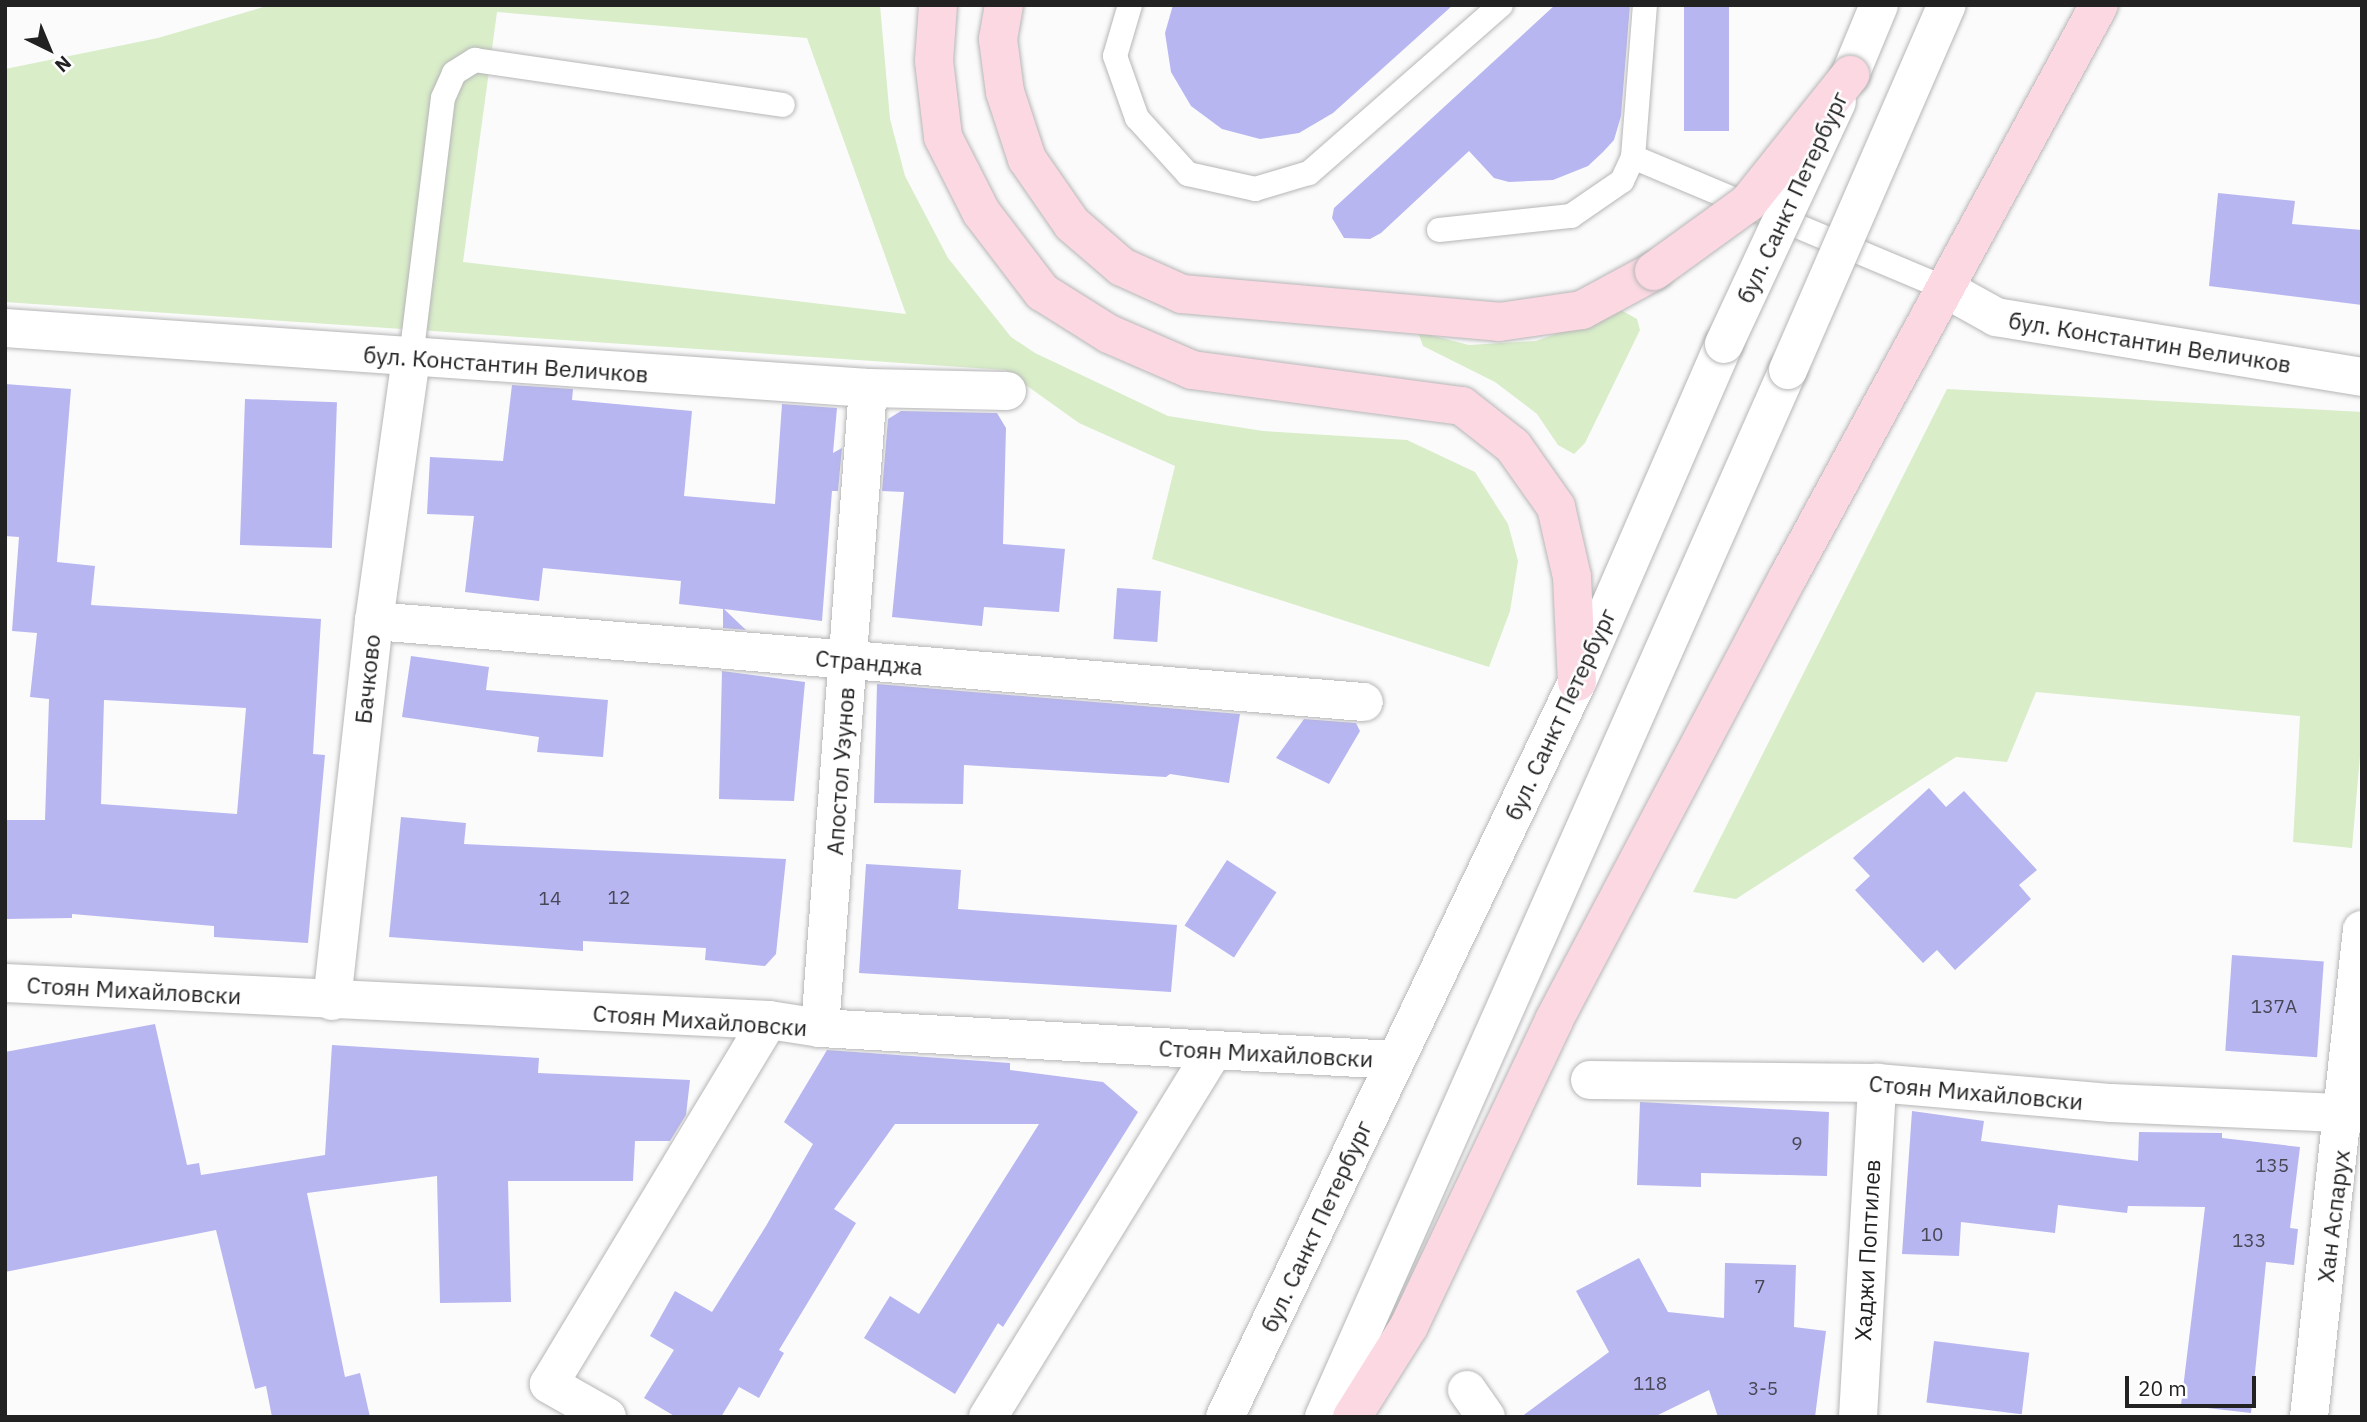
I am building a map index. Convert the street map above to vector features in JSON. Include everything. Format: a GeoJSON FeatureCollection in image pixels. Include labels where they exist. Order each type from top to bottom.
{"type":"FeatureCollection","features":[{"type":"Feature","properties":{"kind":"main road"},"geometry":{"type":"LineString","coordinates":[[938,5],[934,61],[943,137],[981,212],[1042,292],[1109,334],[1192,370],[1462,406],[1513,446],[1556,506],[1572,577],[1577,682]]}},
{"type":"Feature","properties":{"kind":"main road"},"geometry":{"type":"LineString","coordinates":[[1003,5],[998,39],[1005,92],[1027,159],[1072,224],[1122,267],[1182,295],[1499,322],[1582,310],[1654,271],[1748,203],[1850,75]]}},
{"type":"Feature","properties":{"kind":"main road"},"geometry":{"type":"LineString","coordinates":[[1352,1417],[1409,1325],[1554,1020],[1944,288],[2099,5]]}},
{"type":"Feature","properties":{"kind":"street","name":"бул. Санкт Петербург"},"geometry":{"type":"LineString","coordinates":[[1225,1417],[1577,682],[1724,344],[1880,5]]}},
{"type":"Feature","properties":{"kind":"street"},"geometry":{"type":"LineString","coordinates":[[1324,1417],[1947,5]]}},
{"type":"Feature","properties":{"kind":"street","name":"бул. Константин Величков"},"geometry":{"type":"LineString","coordinates":[[1944,288],[1996,317],[2362,377]]}},
{"type":"Feature","properties":{"kind":"street","name":"бул. Константин Величков"},"geometry":{"type":"LineString","coordinates":[[5,328],[868,388],[1007,391]]}},
{"type":"Feature","properties":{"kind":"street","name":"Бачково"},"geometry":{"type":"LineString","coordinates":[[332,1001],[374,621],[411,358]]}},
{"type":"Feature","properties":{"kind":"street","name":"Апостол Узунов"},"geometry":{"type":"LineString","coordinates":[[820,1028],[868,388]]}},
{"type":"Feature","properties":{"kind":"street","name":"Странджа"},"geometry":{"type":"LineString","coordinates":[[374,621],[1364,702]]}},
{"type":"Feature","properties":{"kind":"street","name":"Хан Аспарух"},"geometry":{"type":"LineString","coordinates":[[2309,1417],[2353,1114],[2362,930]]}},
{"type":"Feature","properties":{"kind":"street","name":"Стоян Михайловски"},"geometry":{"type":"LineString","coordinates":[[5,983],[332,1001],[769,1020],[820,1028],[1395,1060]]}},
{"type":"Feature","properties":{"kind":"street"},"geometry":{"type":"LineString","coordinates":[[607,1417],[549,1384],[769,1020]]}},
{"type":"Feature","properties":{"kind":"street"},"geometry":{"type":"LineString","coordinates":[[988,1417],[1214,1051]]}},
{"type":"Feature","properties":{"kind":"street","name":"Стоян Михайловски"},"geometry":{"type":"LineString","coordinates":[[1590,1080],[1877,1083],[2111,1103],[2353,1114]]}},
{"type":"Feature","properties":{"kind":"street","name":"Хаджи Поптилев"},"geometry":{"type":"LineString","coordinates":[[1857,1417],[1877,1083]]}},
{"type":"Feature","properties":{"kind":"lane"},"geometry":{"type":"LineString","coordinates":[[1130,5],[1115,55],[1137,118],[1188,174],[1255,189],[1309,173],[1496,7]]}},
{"type":"Feature","properties":{"kind":"lane"},"geometry":{"type":"LineString","coordinates":[[1439,230],[1572,216],[1622,181],[1633,158],[1645,5]]}},
{"type":"Feature","properties":{"kind":"lane"},"geometry":{"type":"LineString","coordinates":[[411,358],[443,97],[454,74],[475,60],[783,105]]}},
{"type":"Feature","properties":{"kind":"lane"},"geometry":{"type":"LineString","coordinates":[[1633,158],[1944,288]]}},
{"type":"Feature","properties":{"kind":"green space"},"geometry":{"type":"Polygon","coordinates":[[[270,5],[880,5],[890,119],[905,176],[948,258],[1011,337],[1035,353],[1168,416],[1263,431],[1407,440],[1475,472],[1508,524],[1518,561],[1510,611],[1489,667],[1152,559],[1175,466],[1079,423],[1005,370],[5,302],[5,69],[158,38],[270,5]],[[497,12],[463,262],[906,314],[807,38],[497,12]]]}},
{"type":"Feature","properties":{"kind":"green space"},"geometry":{"type":"Polygon","coordinates":[[[1621,310],[1637,319],[1640,330],[1585,443],[1574,454],[1558,445],[1537,414],[1495,382],[1423,346],[1418,332],[1469,345],[1536,341],[1621,310]]]}},
{"type":"Feature","properties":{"kind":"green space"},"geometry":{"type":"Polygon","coordinates":[[[1947,389],[2362,412],[2362,733],[2352,848],[2293,842],[2300,716],[2036,692],[2007,762],[1956,757],[1736,899],[1693,892],[1947,389]]]}},
{"type":"Feature","properties":{"kind":"building"},"geometry":{"type":"Polygon","coordinates":[[[1173,5],[1453,5],[1333,113],[1299,133],[1260,139],[1222,129],[1191,106],[1171,72],[1165,33],[1173,5]]]}},
{"type":"Feature","properties":{"kind":"building"},"geometry":{"type":"Polygon","coordinates":[[[1555,5],[1630,5],[1621,116],[1614,140],[1588,166],[1553,180],[1509,182],[1494,178],[1469,151],[1381,233],[1370,239],[1344,238],[1332,218],[1334,208],[1555,5]]]}},
{"type":"Feature","properties":{"kind":"building"},"geometry":{"type":"Polygon","coordinates":[[[1684,5],[1729,5],[1729,131],[1684,131],[1684,5]]]}},
{"type":"Feature","properties":{"kind":"building"},"geometry":{"type":"Polygon","coordinates":[[[2218,193],[2295,201],[2292,224],[2362,230],[2362,305],[2209,286],[2218,193]]]}},
{"type":"Feature","properties":{"kind":"building"},"geometry":{"type":"Polygon","coordinates":[[[5,384],[71,389],[57,562],[95,566],[91,605],[321,619],[313,754],[325,755],[308,943],[214,937],[214,926],[72,914],[72,918],[5,919],[5,820],[45,820],[49,699],[30,697],[37,633],[12,631],[19,537],[5,536],[5,384]],[[104,700],[101,804],[237,814],[246,708],[104,700]]]}},
{"type":"Feature","properties":{"kind":"building"},"geometry":{"type":"Polygon","coordinates":[[[512,385],[573,389],[572,400],[692,411],[684,496],[775,504],[782,404],[837,408],[833,453],[842,448],[838,491],[832,491],[822,621],[724,609],[746,630],[723,628],[723,609],[679,604],[681,581],[543,568],[539,601],[465,592],[474,516],[427,514],[430,457],[503,461],[512,385]]]}},
{"type":"Feature","properties":{"kind":"building"},"geometry":{"type":"Polygon","coordinates":[[[245,399],[337,402],[332,548],[240,545],[245,399]]]}},
{"type":"Feature","properties":{"kind":"building"},"geometry":{"type":"Polygon","coordinates":[[[901,411],[997,413],[1006,428],[1003,544],[1065,549],[1059,612],[984,607],[982,626],[892,617],[904,492],[882,491],[888,419],[901,411]]]}},
{"type":"Feature","properties":{"kind":"building"},"geometry":{"type":"Polygon","coordinates":[[[1117,588],[1161,591],[1157,642],[1113,639],[1117,588]]]}},
{"type":"Feature","properties":{"kind":"building"},"geometry":{"type":"Polygon","coordinates":[[[411,656],[489,667],[486,690],[608,700],[603,757],[537,752],[539,737],[402,717],[411,656]]]}},
{"type":"Feature","properties":{"kind":"building"},"geometry":{"type":"Polygon","coordinates":[[[722,671],[805,682],[794,801],[719,799],[722,671]]]}},
{"type":"Feature","properties":{"kind":"building"},"geometry":{"type":"Polygon","coordinates":[[[877,684],[1240,714],[1229,783],[1170,774],[1166,777],[964,765],[963,804],[874,803],[877,684]]]}},
{"type":"Feature","properties":{"kind":"building"},"geometry":{"type":"Polygon","coordinates":[[[1304,719],[1356,723],[1360,731],[1329,784],[1276,758],[1304,719]]]}},
{"type":"Feature","properties":{"kind":"building"},"geometry":{"type":"Polygon","coordinates":[[[1929,788],[1946,807],[1964,791],[2037,870],[2019,885],[2031,899],[1955,970],[1937,950],[1923,963],[1855,890],[1870,876],[1853,858],[1929,788]]]}},
{"type":"Feature","properties":{"kind":"building"},"geometry":{"type":"Polygon","coordinates":[[[401,817],[466,823],[464,844],[786,859],[776,954],[765,966],[705,960],[706,948],[583,941],[583,951],[389,937],[401,817]]]}},
{"type":"Feature","properties":{"kind":"building"},"geometry":{"type":"Polygon","coordinates":[[[1227,860],[1276,892],[1234,958],[1185,925],[1227,860]]]}},
{"type":"Feature","properties":{"kind":"building"},"geometry":{"type":"Polygon","coordinates":[[[866,864],[961,870],[958,909],[1177,925],[1171,992],[859,973],[866,864]]]}},
{"type":"Feature","properties":{"kind":"building"},"geometry":{"type":"Polygon","coordinates":[[[2232,955],[2324,961],[2317,1057],[2225,1051],[2232,955]]]}},
{"type":"Feature","properties":{"kind":"building"},"geometry":{"type":"Polygon","coordinates":[[[155,1024],[187,1165],[199,1163],[201,1175],[325,1155],[332,1045],[539,1058],[538,1073],[690,1080],[686,1115],[670,1141],[635,1141],[633,1181],[508,1181],[511,1302],[440,1303],[437,1176],[307,1193],[345,1377],[360,1373],[370,1417],[272,1417],[266,1386],[255,1389],[216,1230],[5,1272],[5,1052],[155,1024]]]}},
{"type":"Feature","properties":{"kind":"building"},"geometry":{"type":"Polygon","coordinates":[[[827,1050],[1010,1063],[1010,1070],[1103,1082],[1138,1112],[1003,1327],[998,1323],[955,1394],[864,1338],[890,1296],[919,1314],[1039,1124],[895,1124],[834,1209],[856,1223],[779,1350],[784,1353],[759,1398],[739,1387],[721,1417],[676,1417],[644,1398],[674,1350],[650,1336],[675,1291],[712,1312],[766,1226],[813,1144],[784,1122],[827,1050]]]}},
{"type":"Feature","properties":{"kind":"building"},"geometry":{"type":"Polygon","coordinates":[[[1640,1102],[1829,1112],[1827,1176],[1701,1173],[1701,1187],[1637,1185],[1640,1102]]]}},
{"type":"Feature","properties":{"kind":"building"},"geometry":{"type":"Polygon","coordinates":[[[1912,1111],[1984,1121],[1981,1141],[2138,1161],[2139,1132],[2222,1133],[2222,1138],[2300,1147],[2290,1228],[2298,1229],[2294,1265],[2266,1262],[2251,1413],[2181,1405],[2205,1207],[2128,1206],[2127,1213],[2058,1205],[2055,1233],[1961,1222],[1959,1256],[1902,1254],[1912,1111]]]}},
{"type":"Feature","properties":{"kind":"building"},"geometry":{"type":"Polygon","coordinates":[[[1639,1258],[1668,1312],[1724,1318],[1725,1263],[1796,1265],[1794,1327],[1826,1331],[1815,1417],[1718,1417],[1709,1390],[1654,1417],[1521,1417],[1609,1352],[1576,1291],[1639,1258]]]}},
{"type":"Feature","properties":{"kind":"building"},"geometry":{"type":"Polygon","coordinates":[[[1934,1341],[2029,1353],[2022,1414],[1926,1403],[1934,1341]]]}}]}
